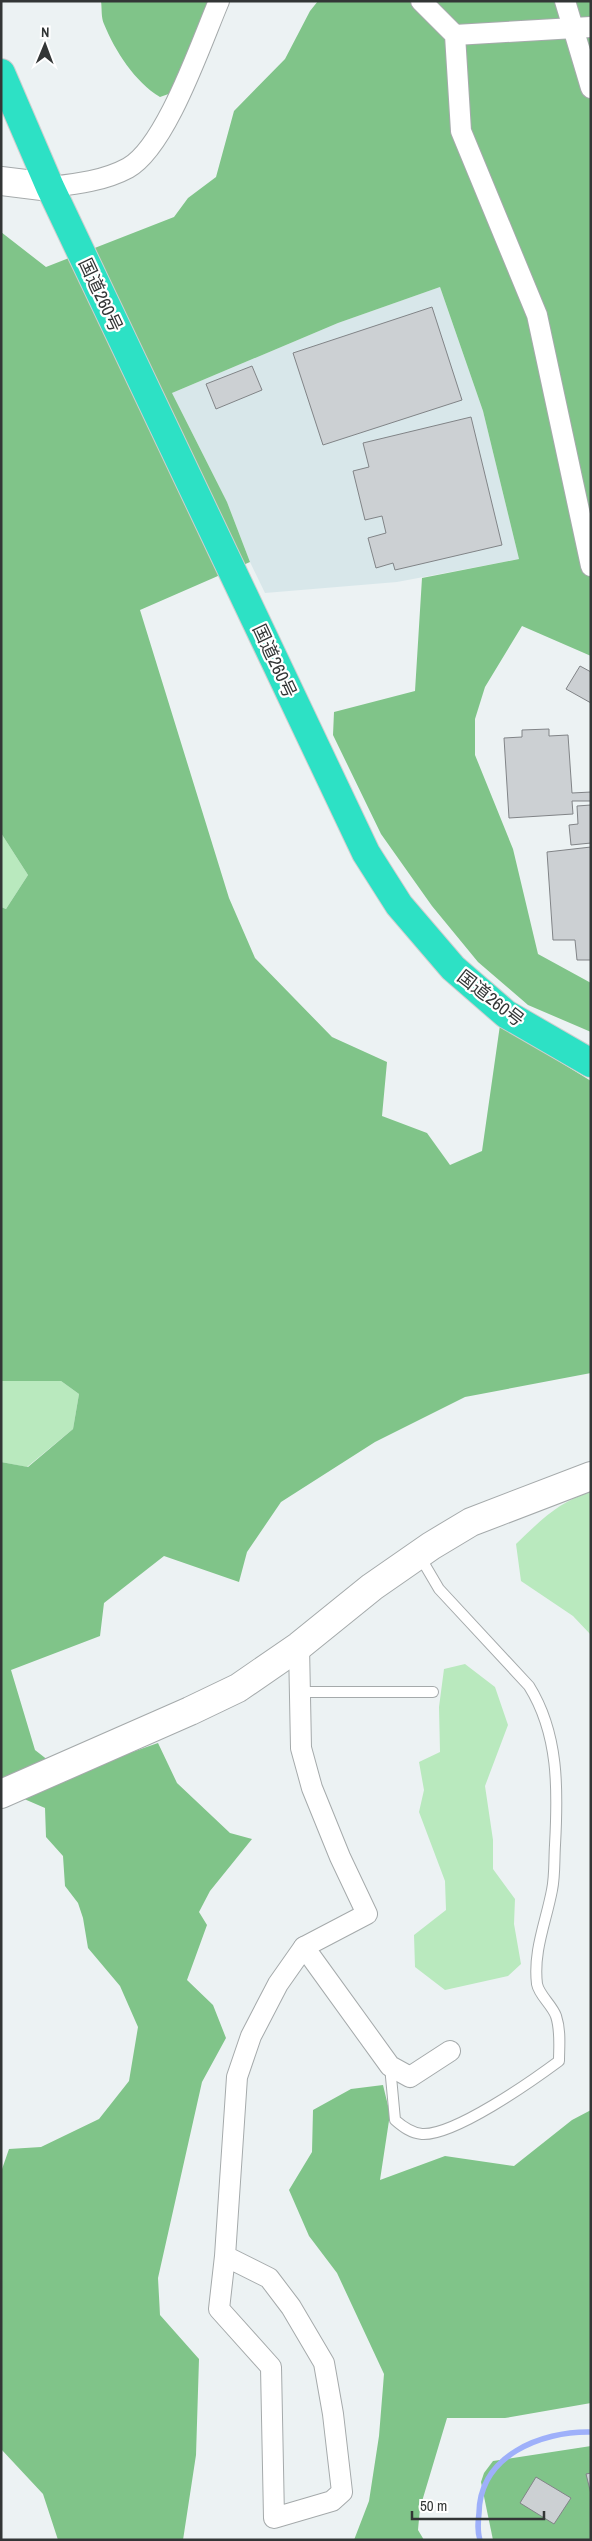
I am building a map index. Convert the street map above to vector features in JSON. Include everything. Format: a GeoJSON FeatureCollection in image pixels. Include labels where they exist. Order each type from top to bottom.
{"type":"FeatureCollection","features":[{"type":"Feature","properties":{"kind":"highway","name":"国道260号"},"geometry":{"type":"LineString","coordinates":[[1,73],[50,187],[366,853],[399,905],[452,968],[506,1014],[591,1063]]}},
{"type":"Feature","properties":{"kind":"street"},"geometry":{"type":"LineString","coordinates":[[1,181],[50,187],[105,177],[127,169],[152,148],[164,128],[219,1]]}},
{"type":"Feature","properties":{"kind":"street"},"geometry":{"type":"LineString","coordinates":[[421,1],[455,35],[461,131],[537,316],[591,566]]}},
{"type":"Feature","properties":{"kind":"street"},"geometry":{"type":"LineString","coordinates":[[565,1],[582,28],[591,88]]}},
{"type":"Feature","properties":{"kind":"street"},"geometry":{"type":"LineString","coordinates":[[455,35],[582,28]]}},
{"type":"Feature","properties":{"kind":"street"},"geometry":{"type":"LineString","coordinates":[[1,1794],[173,1719],[238,1688],[299,1646],[372,1587],[419,1554],[471,1522],[591,1476]]}},
{"type":"Feature","properties":{"kind":"street"},"geometry":{"type":"LineString","coordinates":[[225,2256],[269,2278],[291,2307],[324,2363],[334,2414],[342,2492],[332,2502],[274,2518],[271,2368],[219,2309],[225,2256],[237,2077],[251,2036],[278,1984],[304,1947],[367,1914],[340,1857],[312,1788],[301,1748],[299,1646]]}},
{"type":"Feature","properties":{"kind":"street"},"geometry":{"type":"LineString","coordinates":[[304,1947],[390,2066],[410,2077],[450,2051]]}},
{"type":"Feature","properties":{"kind":"lane"},"geometry":{"type":"LineString","coordinates":[[390,2066],[395,2120],[406,2130],[423,2134],[452,2127],[526,2085],[559,2062],[560,2034],[556,2015],[537,1986],[537,1953],[552,1890],[556,1826],[556,1783],[548,1728],[540,1704],[529,1686],[438,1589],[419,1554]]}},
{"type":"Feature","properties":{"kind":"lane"},"geometry":{"type":"LineString","coordinates":[[299,1692],[433,1692]]}},
{"type":"Feature","properties":{"kind":"shaded area"},"geometry":{"type":"Polygon","coordinates":[[[440,287],[483,411],[519,559],[397,582],[265,593],[250,562],[227,502],[172,393],[338,323],[440,287]]]}},
{"type":"Feature","properties":{"kind":"green space"},"geometry":{"type":"Polygon","coordinates":[[[101,1],[211,1],[177,91],[160,97],[134,74],[120,55],[104,24],[101,1]]]}},
{"type":"Feature","properties":{"kind":"green space"},"geometry":{"type":"Polygon","coordinates":[[[318,1],[591,1],[591,656],[522,626],[485,687],[475,719],[475,755],[513,849],[538,954],[591,983],[591,1032],[528,1005],[478,962],[432,906],[381,834],[333,735],[334,712],[415,691],[422,578],[519,559],[483,411],[440,287],[338,323],[172,393],[227,502],[250,562],[140,610],[229,898],[255,958],[332,1037],[387,1062],[382,1116],[427,1133],[450,1165],[482,1151],[500,1025],[591,1081],[591,1373],[465,1397],[375,1442],[281,1502],[247,1552],[239,1582],[164,1556],[104,1603],[100,1636],[11,1670],[35,1750],[67,1775],[158,1743],[177,1783],[230,1833],[252,1839],[210,1891],[199,1912],[207,1925],[187,1980],[213,2005],[226,2038],[202,2082],[158,2278],[160,2315],[199,2359],[196,2455],[183,2540],[58,2540],[43,2494],[1,2449],[1,2172],[9,2149],[41,2147],[99,2119],[129,2081],[138,2027],[120,1986],[88,1948],[83,1918],[78,1903],[65,1886],[63,1856],[46,1837],[45,1808],[1,1789],[1,1462],[28,1467],[73,1429],[79,1394],[61,1381],[1,1381],[1,907],[6,909],[28,875],[1,833],[1,232],[46,267],[174,217],[188,198],[216,177],[234,111],[285,59],[310,11],[318,1]]]}},
{"type":"Feature","properties":{"kind":"green space"},"geometry":{"type":"Polygon","coordinates":[[[1,833],[28,875],[6,909],[1,907],[1,833]]]}},
{"type":"Feature","properties":{"kind":"green space"},"geometry":{"type":"Polygon","coordinates":[[[1,1381],[61,1381],[79,1394],[73,1429],[27,1467],[1,1462],[1,1381]]]}},
{"type":"Feature","properties":{"kind":"green space"},"geometry":{"type":"Polygon","coordinates":[[[591,1492],[591,1635],[573,1616],[521,1581],[516,1544],[541,1520],[559,1507],[591,1492]]]}},
{"type":"Feature","properties":{"kind":"green space"},"geometry":{"type":"Polygon","coordinates":[[[465,1664],[495,1687],[508,1725],[485,1786],[493,1840],[493,1869],[515,1899],[514,1924],[521,1964],[508,1976],[445,1990],[415,1967],[414,1935],[446,1910],[445,1881],[419,1812],[424,1790],[419,1762],[440,1752],[439,1707],[444,1669],[465,1664]]]}},
{"type":"Feature","properties":{"kind":"green space"},"geometry":{"type":"Polygon","coordinates":[[[383,2085],[390,2114],[380,2180],[445,2156],[514,2166],[572,2120],[591,2110],[591,2403],[505,2418],[447,2418],[420,2508],[418,2530],[424,2540],[354,2540],[369,2501],[379,2436],[384,2374],[337,2273],[309,2236],[289,2190],[312,2152],[313,2110],[351,2089],[383,2085]]]}},
{"type":"Feature","properties":{"kind":"green space"},"geometry":{"type":"Polygon","coordinates":[[[591,2446],[591,2540],[493,2540],[481,2482],[484,2473],[493,2461],[591,2446]]]}},
{"type":"Feature","properties":{"kind":"building"},"geometry":{"type":"Polygon","coordinates":[[[432,307],[462,400],[323,445],[293,353],[432,307]]]}},
{"type":"Feature","properties":{"kind":"building"},"geometry":{"type":"Polygon","coordinates":[[[252,366],[262,390],[216,409],[206,384],[252,366]]]}},
{"type":"Feature","properties":{"kind":"building"},"geometry":{"type":"Polygon","coordinates":[[[471,417],[502,545],[395,570],[393,563],[376,568],[368,538],[386,533],[382,516],[365,520],[353,471],[369,467],[363,443],[471,417]]]}},
{"type":"Feature","properties":{"kind":"building"},"geometry":{"type":"Polygon","coordinates":[[[580,666],[591,672],[591,703],[566,689],[580,666]]]}},
{"type":"Feature","properties":{"kind":"building"},"geometry":{"type":"Polygon","coordinates":[[[549,729],[549,736],[568,735],[572,793],[591,792],[591,801],[572,801],[573,814],[509,818],[504,738],[522,737],[522,730],[549,729]]]}},
{"type":"Feature","properties":{"kind":"building"},"geometry":{"type":"Polygon","coordinates":[[[591,805],[591,843],[571,845],[569,825],[578,824],[577,806],[591,805]]]}},
{"type":"Feature","properties":{"kind":"building"},"geometry":{"type":"Polygon","coordinates":[[[591,847],[591,960],[577,960],[575,940],[553,940],[547,852],[591,847]]]}},
{"type":"Feature","properties":{"kind":"building"},"geometry":{"type":"Polygon","coordinates":[[[591,2473],[591,2494],[586,2474],[591,2473]]]}},
{"type":"Feature","properties":{"kind":"building"},"geometry":{"type":"Polygon","coordinates":[[[536,2477],[571,2498],[554,2524],[520,2503],[536,2477]]]}},
{"type":"Feature","properties":{"kind":"waterway"},"geometry":{"type":"LineString","coordinates":[[480,2540],[478,2523],[482,2493],[490,2476],[501,2462],[533,2442],[552,2436],[591,2432]]}}]}
